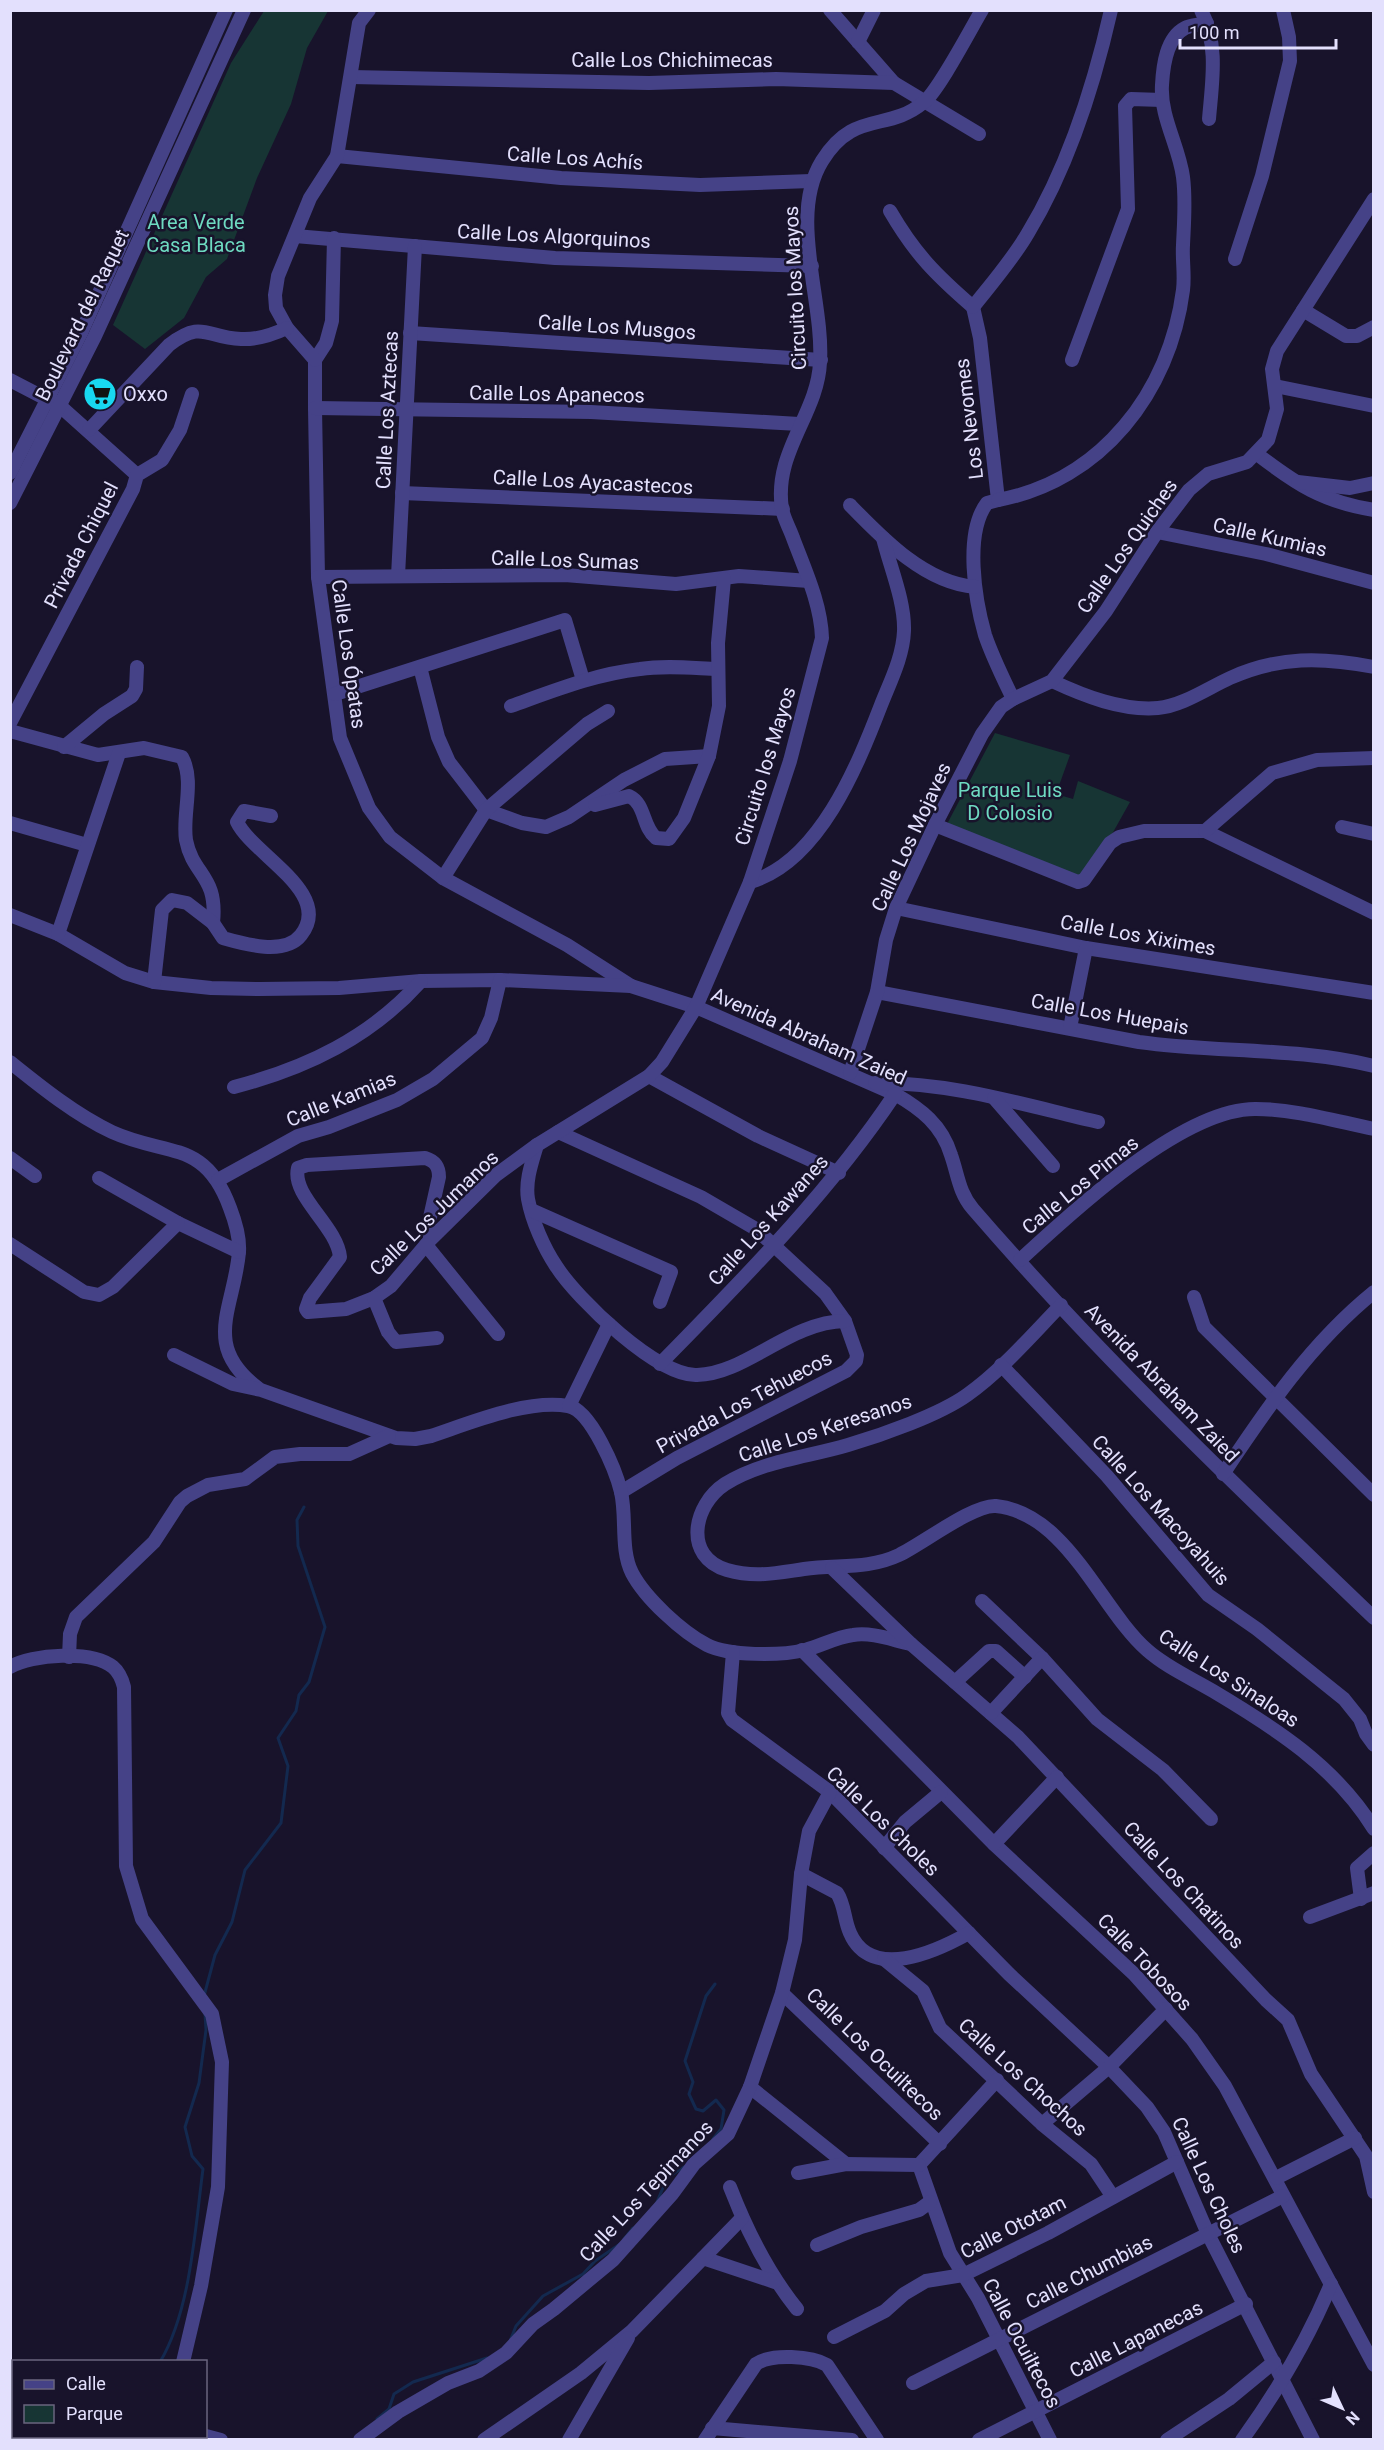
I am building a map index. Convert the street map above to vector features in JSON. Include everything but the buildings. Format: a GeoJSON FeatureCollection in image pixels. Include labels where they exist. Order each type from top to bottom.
{"type":"FeatureCollection","features":[{"type":"Feature","properties":{"kind":"street"},"geometry":{"type":"LineString","coordinates":[[315,360],[287,328],[276,308],[275,295],[278,276],[310,198],[337,156],[359,22],[369,10]]}},
{"type":"Feature","properties":{"kind":"street"},"geometry":{"type":"LineString","coordinates":[[830,10],[894,83]]}},
{"type":"Feature","properties":{"kind":"street"},"geometry":{"type":"LineString","coordinates":[[858,42],[874,10]]}},
{"type":"Feature","properties":{"kind":"street"},"geometry":{"type":"LineString","coordinates":[[926,100],[982,10]]}},
{"type":"Feature","properties":{"kind":"street"},"geometry":{"type":"LineString","coordinates":[[890,211],[907,240],[931,271],[974,307],[1020,245],[1035,220],[1090,94],[1111,10]]}},
{"type":"Feature","properties":{"kind":"street"},"geometry":{"type":"LineString","coordinates":[[1235,259],[1262,176],[1290,61],[1289,37],[1283,10]]}},
{"type":"Feature","properties":{"kind":"street"},"geometry":{"type":"LineString","coordinates":[[226,11],[242,14]]}},
{"type":"Feature","properties":{"kind":"street","name":"Boulevard del Raquet"},"geometry":{"type":"LineString","coordinates":[[10,473],[46,398],[82,331],[226,11]]}},
{"type":"Feature","properties":{"kind":"street","name":"Boulevard del Raquet"},"geometry":{"type":"LineString","coordinates":[[10,503],[95,336],[242,14]]}},
{"type":"Feature","properties":{"kind":"street"},"geometry":{"type":"LineString","coordinates":[[998,500],[1042,489],[1068,476],[1088,462],[1133,416],[1162,366],[1183,290],[1186,215],[1178,154],[1162,100],[1164,69],[1171,42],[1185,28],[1204,17],[1214,51],[1209,120]]}},
{"type":"Feature","properties":{"kind":"street","name":"Calle Los Chichimecas"},"geometry":{"type":"LineString","coordinates":[[351,76],[649,83],[776,79],[894,83],[926,100],[979,134]]}},
{"type":"Feature","properties":{"kind":"street"},"geometry":{"type":"LineString","coordinates":[[1072,360],[1128,209],[1125,106],[1131,99],[1162,100]]}},
{"type":"Feature","properties":{"kind":"street","name":"Circuito los Mayos"},"geometry":{"type":"LineString","coordinates":[[696,1007],[750,882],[790,761],[820,653],[822,626],[809,581],[783,509],[784,466],[799,424],[810,406],[818,381],[821,360],[809,227],[812,181],[831,146],[852,129],[892,118],[926,100]]}},
{"type":"Feature","properties":{"kind":"street","name":"Calle Los Achís"},"geometry":{"type":"LineString","coordinates":[[337,156],[561,178],[700,185],[812,181]]}},
{"type":"Feature","properties":{"kind":"street"},"geometry":{"type":"LineString","coordinates":[[1373,204],[1277,351],[1272,369],[1277,409],[1274,425],[1257,454],[1294,482],[1322,498],[1374,510]]}},
{"type":"Feature","properties":{"kind":"street","name":"Calle Los Algorquinos"},"geometry":{"type":"LineString","coordinates":[[295,236],[555,258],[812,266]]}},
{"type":"Feature","properties":{"kind":"street","name":"Calle Los Ópatas"},"geometry":{"type":"LineString","coordinates":[[334,238],[332,321],[326,343],[315,360],[315,408],[318,577],[340,738],[369,808],[390,837],[442,878],[567,945],[631,986]]}},
{"type":"Feature","properties":{"kind":"street","name":"Calle Los Aztecas"},"geometry":{"type":"LineString","coordinates":[[398,576],[415,246]]}},
{"type":"Feature","properties":{"kind":"street","name":"Los Nevomes"},"geometry":{"type":"LineString","coordinates":[[974,307],[980,338],[998,500],[987,503],[977,518],[974,537],[975,587],[985,635],[1013,699]]}},
{"type":"Feature","properties":{"kind":"street"},"geometry":{"type":"LineString","coordinates":[[1303,310],[1346,336],[1358,336],[1374,327]]}},
{"type":"Feature","properties":{"kind":"street"},"geometry":{"type":"LineString","coordinates":[[89,430],[169,345],[184,334],[197,330],[243,340],[258,338],[287,328]]}},
{"type":"Feature","properties":{"kind":"street"},"geometry":{"type":"LineString","coordinates":[[82,331],[95,336]]}},
{"type":"Feature","properties":{"kind":"street","name":"Calle Los Musgos"},"geometry":{"type":"LineString","coordinates":[[410,333],[821,360]]}},
{"type":"Feature","properties":{"kind":"street"},"geometry":{"type":"LineString","coordinates":[[10,380],[60,406],[137,475]]}},
{"type":"Feature","properties":{"kind":"street"},"geometry":{"type":"LineString","coordinates":[[1275,386],[1374,406]]}},
{"type":"Feature","properties":{"kind":"street","name":"Privada Chiquel"},"geometry":{"type":"LineString","coordinates":[[10,723],[133,489],[137,475],[162,460],[180,430],[192,394]]}},
{"type":"Feature","properties":{"kind":"street","name":"Calle Los Apanecos"},"geometry":{"type":"LineString","coordinates":[[315,408],[591,412],[799,424]]}},
{"type":"Feature","properties":{"kind":"street","name":"Calle Los Quiches"},"geometry":{"type":"LineString","coordinates":[[1013,699],[1052,681],[1106,611],[1157,532],[1198,481],[1208,474],[1247,462],[1257,454]]}},
{"type":"Feature","properties":{"kind":"street"},"geometry":{"type":"LineString","coordinates":[[1294,482],[1350,488],[1374,483]]}},
{"type":"Feature","properties":{"kind":"street","name":"Calle Los Ayacastecos"},"geometry":{"type":"LineString","coordinates":[[402,493],[783,509]]}},
{"type":"Feature","properties":{"kind":"street"},"geometry":{"type":"LineString","coordinates":[[850,505],[883,538],[946,582],[975,587]]}},
{"type":"Feature","properties":{"kind":"street","name":"Calle Kumias"},"geometry":{"type":"LineString","coordinates":[[1157,532],[1266,554],[1374,583]]}},
{"type":"Feature","properties":{"kind":"street"},"geometry":{"type":"LineString","coordinates":[[750,882],[766,877],[780,868],[828,815],[850,780],[895,670],[904,632],[903,614],[883,538]]}},
{"type":"Feature","properties":{"kind":"street","name":"Calle Los Sumas"},"geometry":{"type":"LineString","coordinates":[[318,577],[565,575],[662,584],[754,577],[809,581]]}},
{"type":"Feature","properties":{"kind":"street"},"geometry":{"type":"LineString","coordinates":[[420,667],[438,737],[450,762],[486,810],[531,826],[546,827],[579,811],[609,800],[629,796],[637,801],[652,835],[662,840],[669,839],[684,818],[709,756],[719,706],[718,626],[724,579]]}},
{"type":"Feature","properties":{"kind":"street"},"geometry":{"type":"LineString","coordinates":[[334,694],[565,620],[583,680]]}},
{"type":"Feature","properties":{"kind":"street"},"geometry":{"type":"LineString","coordinates":[[1052,681],[1090,698],[1160,708],[1235,676],[1287,662],[1310,658],[1334,659],[1374,667]]}},
{"type":"Feature","properties":{"kind":"street"},"geometry":{"type":"LineString","coordinates":[[64,747],[132,696],[136,689],[137,667]]}},
{"type":"Feature","properties":{"kind":"street"},"geometry":{"type":"LineString","coordinates":[[510,706],[583,680],[641,668],[718,669]]}},
{"type":"Feature","properties":{"kind":"street","name":"Calle Los Mojaves"},"geometry":{"type":"LineString","coordinates":[[850,1073],[877,992],[886,940],[897,908],[935,825],[982,734],[1001,707],[1013,699]]}},
{"type":"Feature","properties":{"kind":"street"},"geometry":{"type":"LineString","coordinates":[[442,878],[486,810],[587,724],[608,711]]}},
{"type":"Feature","properties":{"kind":"street"},"geometry":{"type":"LineString","coordinates":[[10,731],[98,755],[144,748],[183,757],[187,772],[186,836],[188,848],[213,893],[213,923],[217,934],[223,938],[259,946],[295,942],[303,933],[308,920],[309,904],[302,890],[237,822],[244,811],[271,816]]}},
{"type":"Feature","properties":{"kind":"street"},"geometry":{"type":"LineString","coordinates":[[58,934],[119,753]]}},
{"type":"Feature","properties":{"kind":"street"},"geometry":{"type":"LineString","coordinates":[[579,811],[624,780],[665,759],[709,756]]}},
{"type":"Feature","properties":{"kind":"street"},"geometry":{"type":"LineString","coordinates":[[1204,831],[1272,773],[1317,760],[1374,758]]}},
{"type":"Feature","properties":{"kind":"street"},"geometry":{"type":"LineString","coordinates":[[10,823],[87,845]]}},
{"type":"Feature","properties":{"kind":"street"},"geometry":{"type":"LineString","coordinates":[[935,825],[1081,882],[1110,843],[1119,837],[1144,831],[1204,831],[1374,913]]}},
{"type":"Feature","properties":{"kind":"street"},"geometry":{"type":"LineString","coordinates":[[1342,827],[1374,834]]}},
{"type":"Feature","properties":{"kind":"street"},"geometry":{"type":"LineString","coordinates":[[154,982],[161,916],[167,904],[180,900],[213,923]]}},
{"type":"Feature","properties":{"kind":"street","name":"Calle Los Xiximes"},"geometry":{"type":"LineString","coordinates":[[897,908],[1086,948],[1374,993]]}},
{"type":"Feature","properties":{"kind":"street","name":"Avenida Abraham Zaied"},"geometry":{"type":"LineString","coordinates":[[10,915],[58,934],[110,966],[154,982],[211,988],[272,989],[339,988],[421,981],[500,980],[631,986],[696,1007],[895,1094],[932,1120],[947,1144],[963,1196],[1061,1305],[1223,1474],[1374,1618]]}},
{"type":"Feature","properties":{"kind":"street"},"geometry":{"type":"LineString","coordinates":[[1071,1028],[1086,948]]}},
{"type":"Feature","properties":{"kind":"street","name":"Calle Kamias"},"geometry":{"type":"LineString","coordinates":[[218,1179],[298,1136],[397,1100],[433,1079],[482,1038],[491,1018],[500,980]]}},
{"type":"Feature","properties":{"kind":"street"},"geometry":{"type":"LineString","coordinates":[[234,1087],[309,1062],[355,1038],[400,1005],[421,981]]}},
{"type":"Feature","properties":{"kind":"street","name":"Calle Los Huepais"},"geometry":{"type":"LineString","coordinates":[[877,992],[1173,1047],[1268,1050],[1374,1066]]}},
{"type":"Feature","properties":{"kind":"street","name":"Calle Los Jumanos"},"geometry":{"type":"LineString","coordinates":[[437,1338],[396,1342],[388,1332],[374,1298],[391,1286],[428,1242],[496,1176],[537,1145],[649,1076],[669,1053],[696,1007]]}},
{"type":"Feature","properties":{"kind":"street"},"geometry":{"type":"LineString","coordinates":[[10,1062],[95,1122],[131,1139],[198,1160],[218,1179],[236,1227],[239,1252],[223,1327],[225,1343],[235,1366],[261,1390]]}},
{"type":"Feature","properties":{"kind":"street"},"geometry":{"type":"LineString","coordinates":[[649,1076],[758,1136],[839,1173]]}},
{"type":"Feature","properties":{"kind":"street"},"geometry":{"type":"LineString","coordinates":[[870,1083],[914,1082],[1098,1122]]}},
{"type":"Feature","properties":{"kind":"street","name":"Calle Los Kawanes"},"geometry":{"type":"LineString","coordinates":[[660,1364],[775,1245],[839,1173],[895,1094]]}},
{"type":"Feature","properties":{"kind":"street"},"geometry":{"type":"LineString","coordinates":[[994,1098],[1053,1166]]}},
{"type":"Feature","properties":{"kind":"street","name":"Calle Los Pimas"},"geometry":{"type":"LineString","coordinates":[[1020,1260],[1109,1181],[1173,1138],[1205,1122],[1254,1108],[1323,1118],[1374,1129]]}},
{"type":"Feature","properties":{"kind":"street","name":"Privada Los Tehuecos"},"geometry":{"type":"LineString","coordinates":[[558,1132],[702,1197],[756,1229],[825,1293],[846,1321],[857,1355],[856,1361],[846,1371],[677,1458],[621,1492]]}},
{"type":"Feature","properties":{"kind":"street"},"geometry":{"type":"LineString","coordinates":[[537,1145],[528,1182],[531,1210],[555,1265],[587,1304],[660,1364],[689,1375],[711,1374],[812,1326],[846,1321]]}},
{"type":"Feature","properties":{"kind":"street"},"geometry":{"type":"LineString","coordinates":[[10,1158],[35,1176]]}},
{"type":"Feature","properties":{"kind":"street"},"geometry":{"type":"LineString","coordinates":[[374,1298],[358,1306],[329,1312],[312,1313],[306,1309],[310,1298],[340,1257],[336,1240],[302,1191],[297,1174],[299,1167],[425,1158],[431,1160],[439,1170],[439,1177],[429,1222],[428,1242],[498,1334]]}},
{"type":"Feature","properties":{"kind":"street"},"geometry":{"type":"LineString","coordinates":[[99,1178],[178,1223],[239,1252]]}},
{"type":"Feature","properties":{"kind":"street"},"geometry":{"type":"LineString","coordinates":[[531,1210],[671,1272],[660,1302]]}},
{"type":"Feature","properties":{"kind":"street"},"geometry":{"type":"LineString","coordinates":[[10,1244],[84,1292],[99,1295],[113,1287],[178,1223]]}},
{"type":"Feature","properties":{"kind":"street"},"geometry":{"type":"LineString","coordinates":[[1223,1474],[1274,1398],[1330,1331],[1374,1292]]}},
{"type":"Feature","properties":{"kind":"street"},"geometry":{"type":"LineString","coordinates":[[1194,1297],[1204,1327],[1374,1495]]}},
{"type":"Feature","properties":{"kind":"street","name":"Calle Los Keresanos"},"geometry":{"type":"LineString","coordinates":[[743,1573],[722,1568],[706,1556],[696,1540],[698,1521],[707,1501],[723,1485],[755,1469],[850,1445],[940,1410],[965,1397],[1001,1365],[1061,1305]]}},
{"type":"Feature","properties":{"kind":"street"},"geometry":{"type":"LineString","coordinates":[[174,1355],[214,1377],[261,1390],[389,1436],[416,1439],[539,1406],[569,1406],[609,1324]]}},
{"type":"Feature","properties":{"kind":"street","name":"Calle Los Macoyahuis"},"geometry":{"type":"LineString","coordinates":[[1001,1365],[1107,1476],[1208,1595],[1266,1635],[1344,1699],[1360,1719],[1365,1734],[1374,1745]]}},
{"type":"Feature","properties":{"kind":"street","name":"Calle Los Chatinos"},"geometry":{"type":"LineString","coordinates":[[569,1406],[578,1410],[601,1442],[621,1492],[627,1556],[632,1572],[648,1595],[697,1638],[717,1649],[733,1652],[802,1650],[854,1635],[877,1636],[910,1644]]}},
{"type":"Feature","properties":{"kind":"street"},"geometry":{"type":"LineString","coordinates":[[69,1657],[70,1634],[76,1617],[154,1542],[180,1502],[187,1496],[208,1485],[245,1479],[275,1457],[300,1454],[349,1455],[389,1436]]}},
{"type":"Feature","properties":{"kind":"street","name":"Calle Los Sinaloas"},"geometry":{"type":"LineString","coordinates":[[743,1573],[763,1576],[813,1567],[832,1568],[875,1564],[900,1555],[985,1506],[1013,1510],[1032,1520],[1059,1541],[1088,1572],[1122,1623],[1148,1651],[1289,1737],[1363,1811],[1374,1829]]}},
{"type":"Feature","properties":{"kind":"street","name":"Calle Los Chatinos"},"geometry":{"type":"LineString","coordinates":[[832,1568],[910,1644],[991,1713],[1057,1777],[1248,1981],[1288,2020],[1311,2074],[1366,2156],[1374,2192]]}},
{"type":"Feature","properties":{"kind":"street"},"geometry":{"type":"LineString","coordinates":[[982,1600],[1042,1658],[1097,1719],[1134,1745],[1163,1770],[1211,1819]]}},
{"type":"Feature","properties":{"kind":"street","name":"Calle Tobosos"},"geometry":{"type":"LineString","coordinates":[[802,1650],[994,1844],[1134,1974],[1166,2008],[1206,2057],[1225,2086],[1276,2178],[1283,2196],[1374,2365]]}},
{"type":"Feature","properties":{"kind":"street"},"geometry":{"type":"LineString","coordinates":[[955,1682],[989,1651],[996,1651],[1025,1677]]}},
{"type":"Feature","properties":{"kind":"street","name":"Calle Los Choles"},"geometry":{"type":"LineString","coordinates":[[733,1652],[728,1713],[730,1718],[830,1792],[969,1933],[1109,2067],[1158,2120],[1208,2234],[1246,2304],[1313,2439]]}},
{"type":"Feature","properties":{"kind":"street"},"geometry":{"type":"LineString","coordinates":[[10,1667],[33,1658],[69,1657],[102,1661],[116,1669],[121,1677],[124,1687],[126,1866],[131,1889],[142,1919],[212,2014],[220,2044],[223,2088],[219,2187],[201,2286],[183,2360]]}},
{"type":"Feature","properties":{"kind":"street"},"geometry":{"type":"LineString","coordinates":[[991,1713],[1042,1658]]}},
{"type":"Feature","properties":{"kind":"street"},"geometry":{"type":"LineString","coordinates":[[994,1844],[1057,1777]]}},
{"type":"Feature","properties":{"kind":"street","name":"Calle Los Tepimanos"},"geometry":{"type":"LineString","coordinates":[[360,2439],[398,2412],[448,2383],[479,2372],[506,2354],[533,2324],[554,2310],[613,2260],[672,2194],[694,2164],[728,2134],[750,2087],[782,1992],[795,1940],[801,1874],[809,1831],[830,1792]]}},
{"type":"Feature","properties":{"kind":"street"},"geometry":{"type":"LineString","coordinates":[[884,1848],[904,1822],[941,1792]]}},
{"type":"Feature","properties":{"kind":"street"},"geometry":{"type":"LineString","coordinates":[[1310,1917],[1367,1896],[1357,1868],[1374,1853]]}},
{"type":"Feature","properties":{"kind":"street"},"geometry":{"type":"LineString","coordinates":[[801,1874],[837,1893],[850,1934],[868,1954],[884,1959],[925,1953],[969,1933]]}},
{"type":"Feature","properties":{"kind":"street","name":"Calle Los Chochos"},"geometry":{"type":"LineString","coordinates":[[884,1959],[923,1991],[940,2028],[1042,2124],[1091,2164],[1113,2197]]}},
{"type":"Feature","properties":{"kind":"street","name":"Calle Los Ocuiltecos"},"geometry":{"type":"LineString","coordinates":[[782,1992],[940,2144]]}},
{"type":"Feature","properties":{"kind":"street"},"geometry":{"type":"LineString","coordinates":[[1042,2124],[1109,2067],[1166,2008]]}},
{"type":"Feature","properties":{"kind":"street"},"geometry":{"type":"LineString","coordinates":[[798,2173],[846,2164],[919,2165],[997,2080]]}},
{"type":"Feature","properties":{"kind":"street"},"geometry":{"type":"LineString","coordinates":[[750,2087],[846,2164]]}},
{"type":"Feature","properties":{"kind":"street"},"geometry":{"type":"LineString","coordinates":[[1276,2178],[1355,2138]]}},
{"type":"Feature","properties":{"kind":"street","name":"Calle Ototam"},"geometry":{"type":"LineString","coordinates":[[834,2337],[885,2311],[904,2294],[926,2281],[963,2275],[1048,2233],[1178,2162]]}},
{"type":"Feature","properties":{"kind":"street","name":"Calle Ocuiltecos"},"geometry":{"type":"LineString","coordinates":[[919,2165],[930,2202],[950,2253],[999,2339],[1050,2439]]}},
{"type":"Feature","properties":{"kind":"street"},"geometry":{"type":"LineString","coordinates":[[730,2187],[742,2218],[775,2282],[797,2309]]}},
{"type":"Feature","properties":{"kind":"street","name":"Calle Chumbias"},"geometry":{"type":"LineString","coordinates":[[913,2383],[1283,2196]]}},
{"type":"Feature","properties":{"kind":"street"},"geometry":{"type":"LineString","coordinates":[[817,2245],[919,2210],[930,2202]]}},
{"type":"Feature","properties":{"kind":"street"},"geometry":{"type":"LineString","coordinates":[[484,2439],[581,2373],[632,2331],[742,2218]]}},
{"type":"Feature","properties":{"kind":"street"},"geometry":{"type":"LineString","coordinates":[[703,2258],[775,2282]]}},
{"type":"Feature","properties":{"kind":"street"},"geometry":{"type":"LineString","coordinates":[[1242,2439],[1317,2316],[1331,2284]]}},
{"type":"Feature","properties":{"kind":"street","name":"Calle Lapanecas"},"geometry":{"type":"LineString","coordinates":[[979,2439],[1037,2412],[1246,2304]]}},
{"type":"Feature","properties":{"kind":"street"},"geometry":{"type":"LineString","coordinates":[[569,2439],[632,2331]]}},
{"type":"Feature","properties":{"kind":"street"},"geometry":{"type":"LineString","coordinates":[[709,2434],[752,2368],[760,2361],[789,2358],[824,2363],[877,2439]]}},
{"type":"Feature","properties":{"kind":"street"},"geometry":{"type":"LineString","coordinates":[[1167,2439],[1221,2405],[1274,2362]]}},
{"type":"Feature","properties":{"kind":"street"},"geometry":{"type":"LineString","coordinates":[[581,2373],[598,2392]]}},
{"type":"Feature","properties":{"kind":"street"},"geometry":{"type":"LineString","coordinates":[[709,2434],[852,2439]]}},
{"type":"Feature","properties":{"kind":"green space","name":"Area Verde Casa Blaca"},"geometry":{"type":"Polygon","coordinates":[[[264,11],[328,11],[307,48],[291,104],[257,178],[227,259],[206,277],[184,318],[145,349],[113,325],[231,63],[264,11]]]}},
{"type":"Feature","properties":{"kind":"green space","name":"Parque Luis D Colosio"},"geometry":{"type":"Polygon","coordinates":[[[995,733],[1070,755],[1056,794],[1073,799],[1078,781],[1130,802],[1107,843],[1078,878],[946,826],[995,733]]]}},
{"type":"Feature","properties":{"kind":"waterway"},"geometry":{"type":"LineString","coordinates":[[204,1996],[215,1955],[232,1922],[245,1870],[281,1823],[288,1766],[278,1738],[296,1711],[299,1695],[309,1682],[325,1627],[298,1546],[297,1520],[304,1507]]}},
{"type":"Feature","properties":{"kind":"waterway"},"geometry":{"type":"LineString","coordinates":[[713,2139],[721,2129],[724,2110],[716,2100],[703,2111],[696,2109],[689,2094],[693,2082],[685,2061],[706,1996],[715,1984]]}},
{"type":"Feature","properties":{"kind":"waterway"},"geometry":{"type":"LineString","coordinates":[[161,2360],[179,2318],[194,2242],[203,2169],[192,2156],[185,2127],[199,2083],[206,2030],[205,2014]]}},
{"type":"Feature","properties":{"kind":"waterway"},"geometry":{"type":"LineString","coordinates":[[657,2202],[667,2178],[684,2167]]}},
{"type":"Feature","properties":{"kind":"waterway"},"geometry":{"type":"LineString","coordinates":[[624,2239],[633,2228]]}},
{"type":"Feature","properties":{"kind":"waterway"},"geometry":{"type":"LineString","coordinates":[[510,2341],[516,2326],[543,2296],[583,2274],[595,2261],[620,2244]]}},
{"type":"Feature","properties":{"kind":"waterway"},"geometry":{"type":"LineString","coordinates":[[377,2419],[389,2409],[394,2394],[413,2382],[487,2358]]}},
{"type":"Feature","properties":{"kind":"place","name":"Oxxo"},"geometry":{"type":"Point","coordinates":[100,394]}}]}
